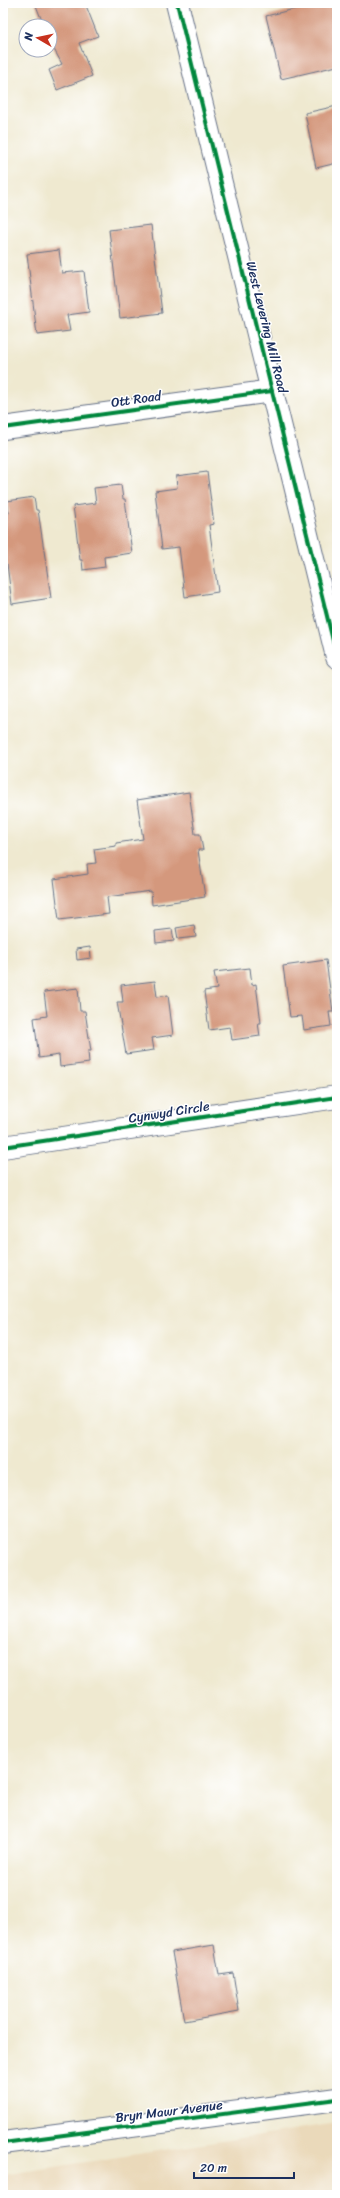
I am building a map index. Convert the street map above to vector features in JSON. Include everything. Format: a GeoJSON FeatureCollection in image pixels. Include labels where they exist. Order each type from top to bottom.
{"type":"FeatureCollection","features":[{"type":"Feature","properties":{"kind":"street","name":"West Levering Mill Road"},"geometry":{"type":"LineString","coordinates":[[177,3],[337,657]]}},
{"type":"Feature","properties":{"kind":"street","name":"Ott Road"},"geometry":{"type":"LineString","coordinates":[[3,428],[272,390]]}},
{"type":"Feature","properties":{"kind":"street","name":"Cynwyd Circle"},"geometry":{"type":"LineString","coordinates":[[3,1147],[337,1097]]}},
{"type":"Feature","properties":{"kind":"street","name":"Bryn Mawr Avenue"},"geometry":{"type":"LineString","coordinates":[[3,2143],[337,2099]]}},
{"type":"Feature","properties":{"kind":"shaded area"},"geometry":{"type":"Polygon","coordinates":[[[337,2123],[337,2195],[3,2195],[3,2175],[337,2123]]]}},
{"type":"Feature","properties":{"kind":"building"},"geometry":{"type":"Polygon","coordinates":[[[35,3],[85,3],[98,36],[79,43],[92,76],[57,90],[49,70],[62,64],[58,57],[58,18],[41,18],[35,3]]]}},
{"type":"Feature","properties":{"kind":"building"},"geometry":{"type":"Polygon","coordinates":[[[319,3],[337,3],[337,66],[281,79],[266,16],[319,3]]]}},
{"type":"Feature","properties":{"kind":"building"},"geometry":{"type":"Polygon","coordinates":[[[337,106],[337,163],[316,168],[305,113],[337,106]]]}},
{"type":"Feature","properties":{"kind":"building"},"geometry":{"type":"Polygon","coordinates":[[[151,225],[162,313],[120,318],[109,230],[151,225]]]}},
{"type":"Feature","properties":{"kind":"building"},"geometry":{"type":"Polygon","coordinates":[[[59,250],[62,273],[84,271],[89,312],[67,315],[70,331],[37,335],[27,254],[59,250]]]}},
{"type":"Feature","properties":{"kind":"building"},"geometry":{"type":"Polygon","coordinates":[[[207,472],[214,524],[209,525],[218,592],[185,597],[179,547],[162,549],[155,491],[177,488],[176,476],[207,472]]]}},
{"type":"Feature","properties":{"kind":"building"},"geometry":{"type":"Polygon","coordinates":[[[121,485],[123,499],[125,499],[132,553],[104,557],[105,567],[83,570],[82,560],[80,560],[73,506],[96,503],[94,488],[121,485]]]}},
{"type":"Feature","properties":{"kind":"building"},"geometry":{"type":"Polygon","coordinates":[[[34,497],[36,510],[38,510],[51,598],[12,604],[7,564],[3,564],[3,514],[9,513],[7,501],[34,497]]]}},
{"type":"Feature","properties":{"kind":"building"},"geometry":{"type":"Polygon","coordinates":[[[189,792],[195,834],[200,834],[203,850],[198,850],[205,897],[152,905],[151,891],[107,897],[109,914],[59,920],[54,879],[88,874],[87,864],[96,863],[94,849],[116,846],[116,843],[143,839],[137,800],[189,792]]]}},
{"type":"Feature","properties":{"kind":"building"},"geometry":{"type":"Polygon","coordinates":[[[194,925],[196,937],[178,939],[176,928],[194,925]]]}},
{"type":"Feature","properties":{"kind":"building"},"geometry":{"type":"Polygon","coordinates":[[[172,929],[174,941],[156,943],[155,931],[172,929]]]}},
{"type":"Feature","properties":{"kind":"building"},"geometry":{"type":"Polygon","coordinates":[[[90,947],[91,958],[77,960],[76,949],[90,947]]]}},
{"type":"Feature","properties":{"kind":"building"},"geometry":{"type":"Polygon","coordinates":[[[326,960],[333,1012],[329,1012],[331,1026],[304,1030],[302,1016],[290,1017],[283,966],[326,960]]]}},
{"type":"Feature","properties":{"kind":"building"},"geometry":{"type":"Polygon","coordinates":[[[250,968],[252,985],[256,984],[261,1023],[258,1023],[260,1036],[232,1040],[230,1027],[209,1030],[204,991],[217,989],[214,972],[250,968]]]}},
{"type":"Feature","properties":{"kind":"building"},"geometry":{"type":"Polygon","coordinates":[[[155,981],[157,997],[168,995],[173,1035],[152,1038],[154,1050],[126,1054],[117,1002],[123,1002],[121,985],[155,981]]]}},
{"type":"Feature","properties":{"kind":"building"},"geometry":{"type":"Polygon","coordinates":[[[78,988],[80,1011],[85,1011],[91,1051],[88,1051],[89,1063],[60,1067],[59,1055],[39,1058],[34,1018],[47,1016],[44,992],[78,988]]]}},
{"type":"Feature","properties":{"kind":"building"},"geometry":{"type":"Polygon","coordinates":[[[214,1945],[219,1975],[233,1973],[239,2011],[184,2021],[172,1952],[214,1945]]]}},
{"type":"Feature","properties":{"kind":"cycle path"},"geometry":{"type":"LineString","coordinates":[[177,3],[337,657]]}},
{"type":"Feature","properties":{"kind":"cycle path"},"geometry":{"type":"LineString","coordinates":[[3,428],[272,391]]}},
{"type":"Feature","properties":{"kind":"cycle path"},"geometry":{"type":"LineString","coordinates":[[3,1147],[337,1097]]}},
{"type":"Feature","properties":{"kind":"cycle path"},"geometry":{"type":"LineString","coordinates":[[3,2143],[337,2099]]}}]}
